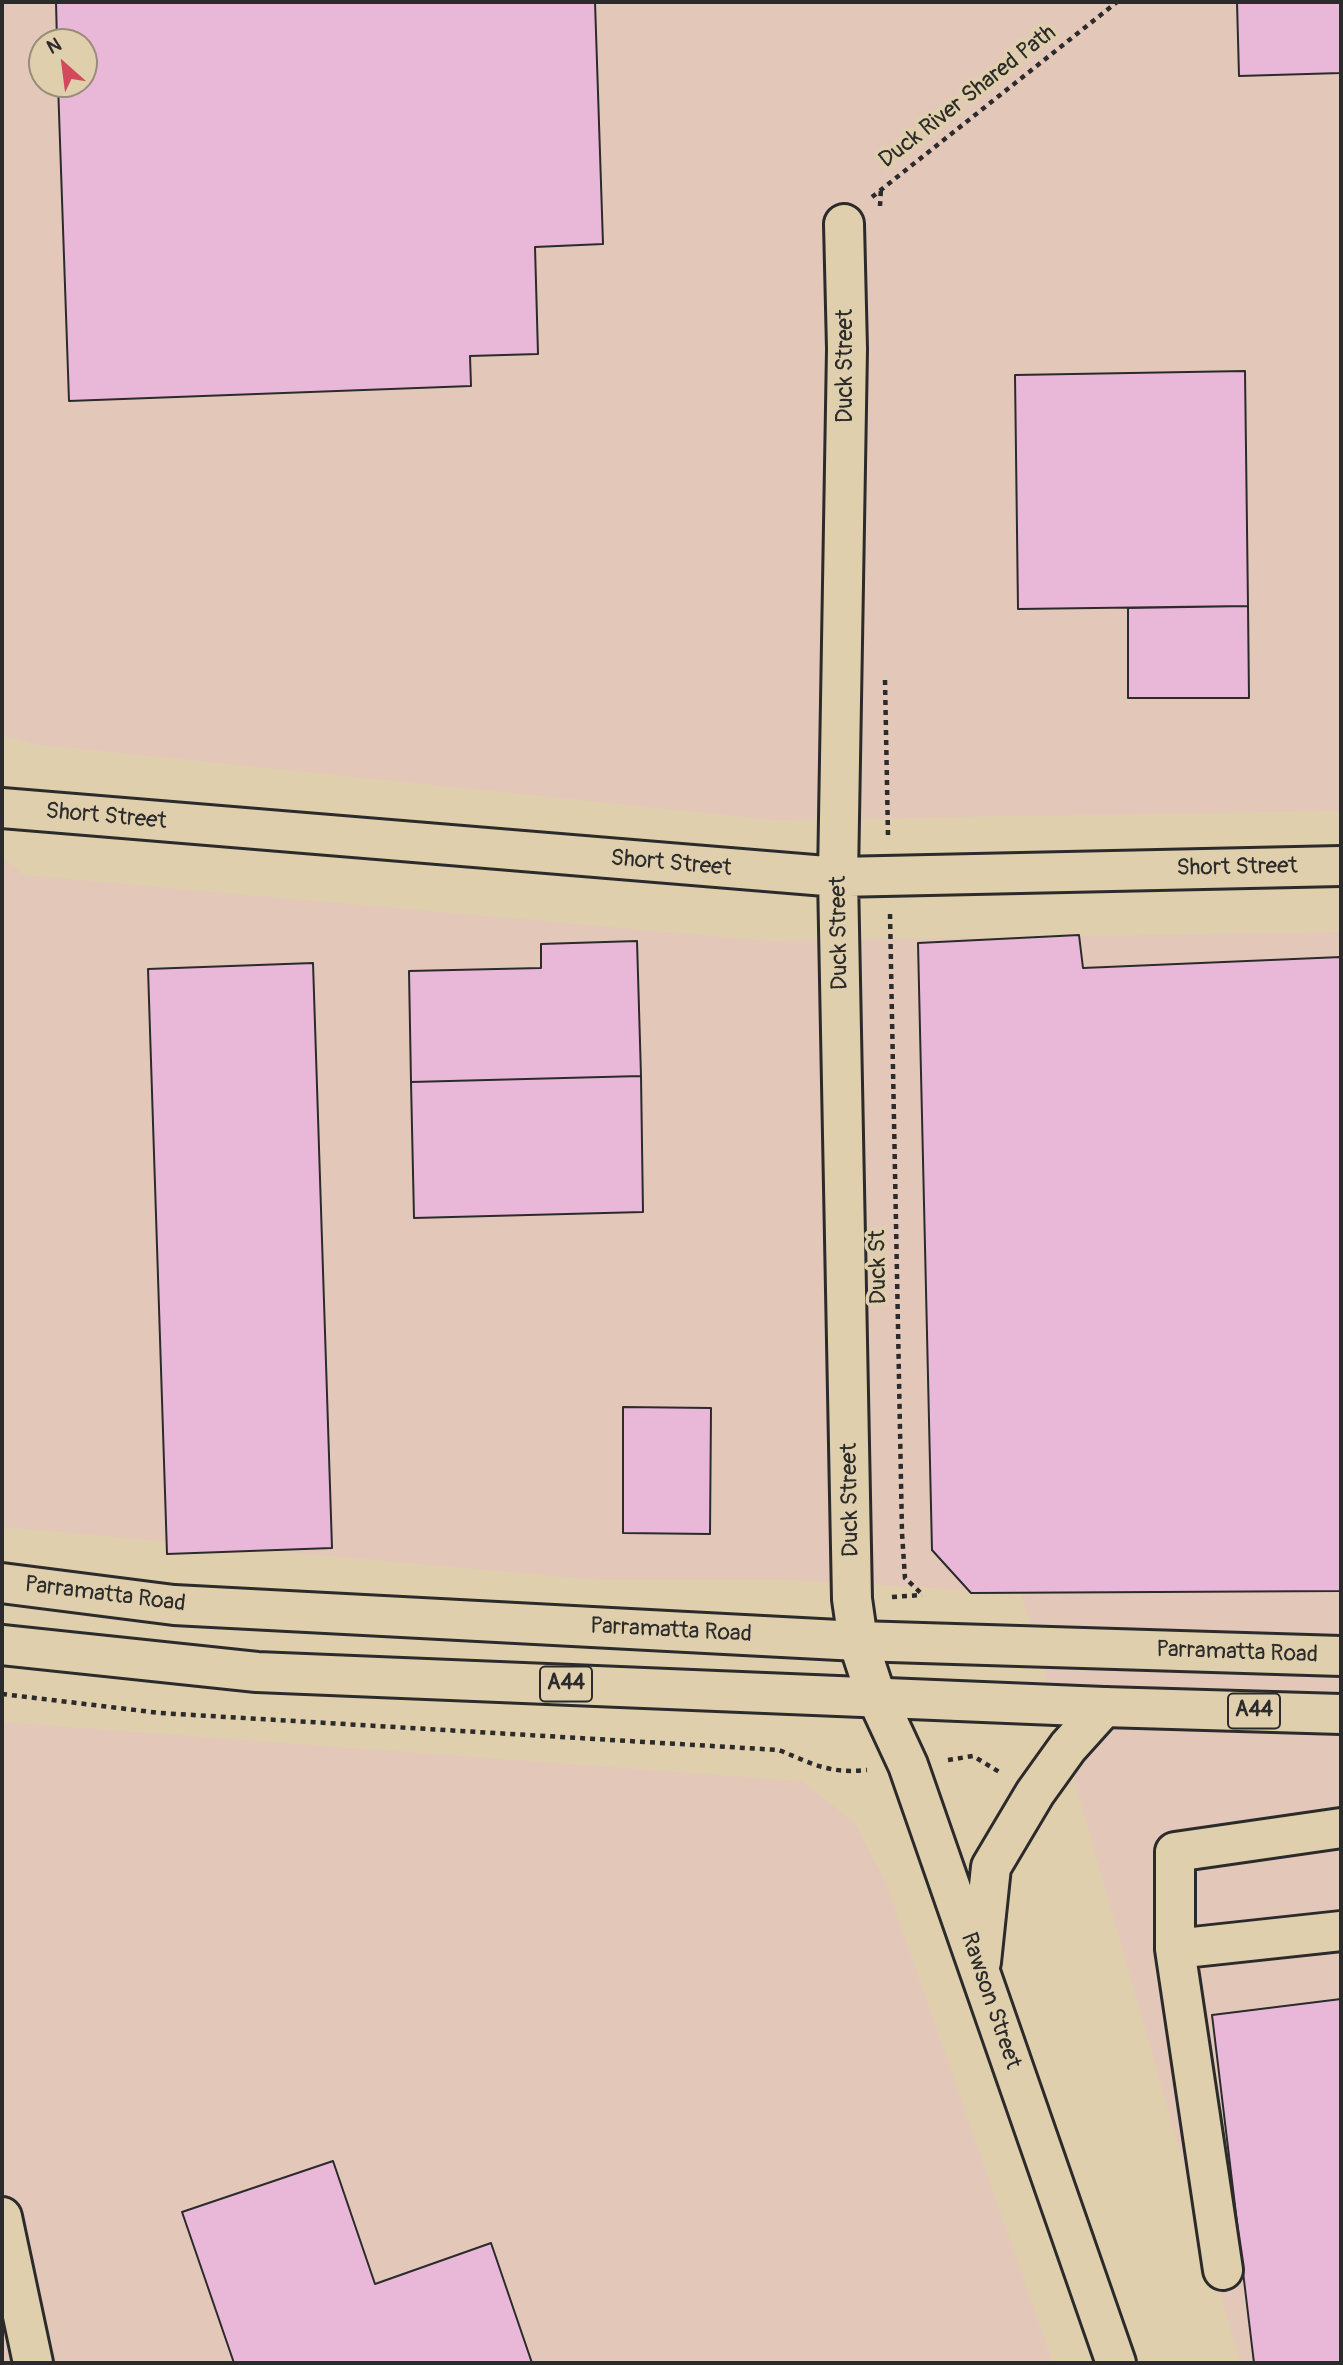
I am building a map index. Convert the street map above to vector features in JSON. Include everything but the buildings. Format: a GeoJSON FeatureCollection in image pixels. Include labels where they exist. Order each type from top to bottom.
{"type":"FeatureCollection","features":[{"type":"Feature","properties":{"kind":"main road","name":"Duck Street"},"geometry":{"type":"LineString","coordinates":[[844,225],[847,349],[838,877],[852,1599],[858,1641]]}},
{"type":"Feature","properties":{"kind":"main road","name":"Short Street"},"geometry":{"type":"LineString","coordinates":[[2,808],[838,877],[1341,866]]}},
{"type":"Feature","properties":{"kind":"main road","name":"Parramatta Road"},"geometry":{"type":"LineString","coordinates":[[2,1583],[173,1605],[858,1641],[1341,1656]]}},
{"type":"Feature","properties":{"kind":"main road","name":"Rawson Street"},"geometry":{"type":"LineString","coordinates":[[858,1641],[876,1696],[908,1765],[1116,2363]]}},
{"type":"Feature","properties":{"kind":"main road","name":"A44"},"geometry":{"type":"LineString","coordinates":[[2,1644],[257,1672],[1104,1707],[1341,1714]]}},
{"type":"Feature","properties":{"kind":"main road"},"geometry":{"type":"LineString","coordinates":[[980,1973],[991,1867],[1035,1793],[1068,1747],[1104,1707]]}},
{"type":"Feature","properties":{"kind":"main road"},"geometry":{"type":"LineString","coordinates":[[1223,2270],[1175,1949],[1175,1852],[1341,1828]]}},
{"type":"Feature","properties":{"kind":"main road"},"geometry":{"type":"LineString","coordinates":[[1175,1949],[1341,1931]]}},
{"type":"Feature","properties":{"kind":"main road"},"geometry":{"type":"LineString","coordinates":[[2,2217],[33,2363]]}},
{"type":"Feature","properties":{"kind":"path","name":"Duck River Shared Path"},"geometry":{"type":"LineString","coordinates":[[844,225],[881,188],[1117,2]]}},
{"type":"Feature","properties":{"kind":"path","name":"Duck St"},"geometry":{"type":"LineString","coordinates":[[890,931],[902,1533],[905,1578],[923,1595]]}},
{"type":"Feature","properties":{"kind":"path"},"geometry":{"type":"LineString","coordinates":[[2,1694],[160,1713],[779,1750],[824,1769],[844,1772]]}},
{"type":"Feature","properties":{"kind":"shaded area"},"geometry":{"type":"Polygon","coordinates":[[[2,2],[1341,2],[1341,811],[774,820],[32,744],[2,735],[2,2]]]}},
{"type":"Feature","properties":{"kind":"shaded area"},"geometry":{"type":"Polygon","coordinates":[[[2,857],[24,875],[770,941],[1341,932],[1341,2363],[1240,2363],[1021,1593],[788,1580],[599,1580],[2,1527],[2,857]]]}},
{"type":"Feature","properties":{"kind":"shaded area"},"geometry":{"type":"Polygon","coordinates":[[[2,1722],[802,1781],[854,1822],[885,1880],[1053,2363],[2,2363],[2,1722]]]}}]}
